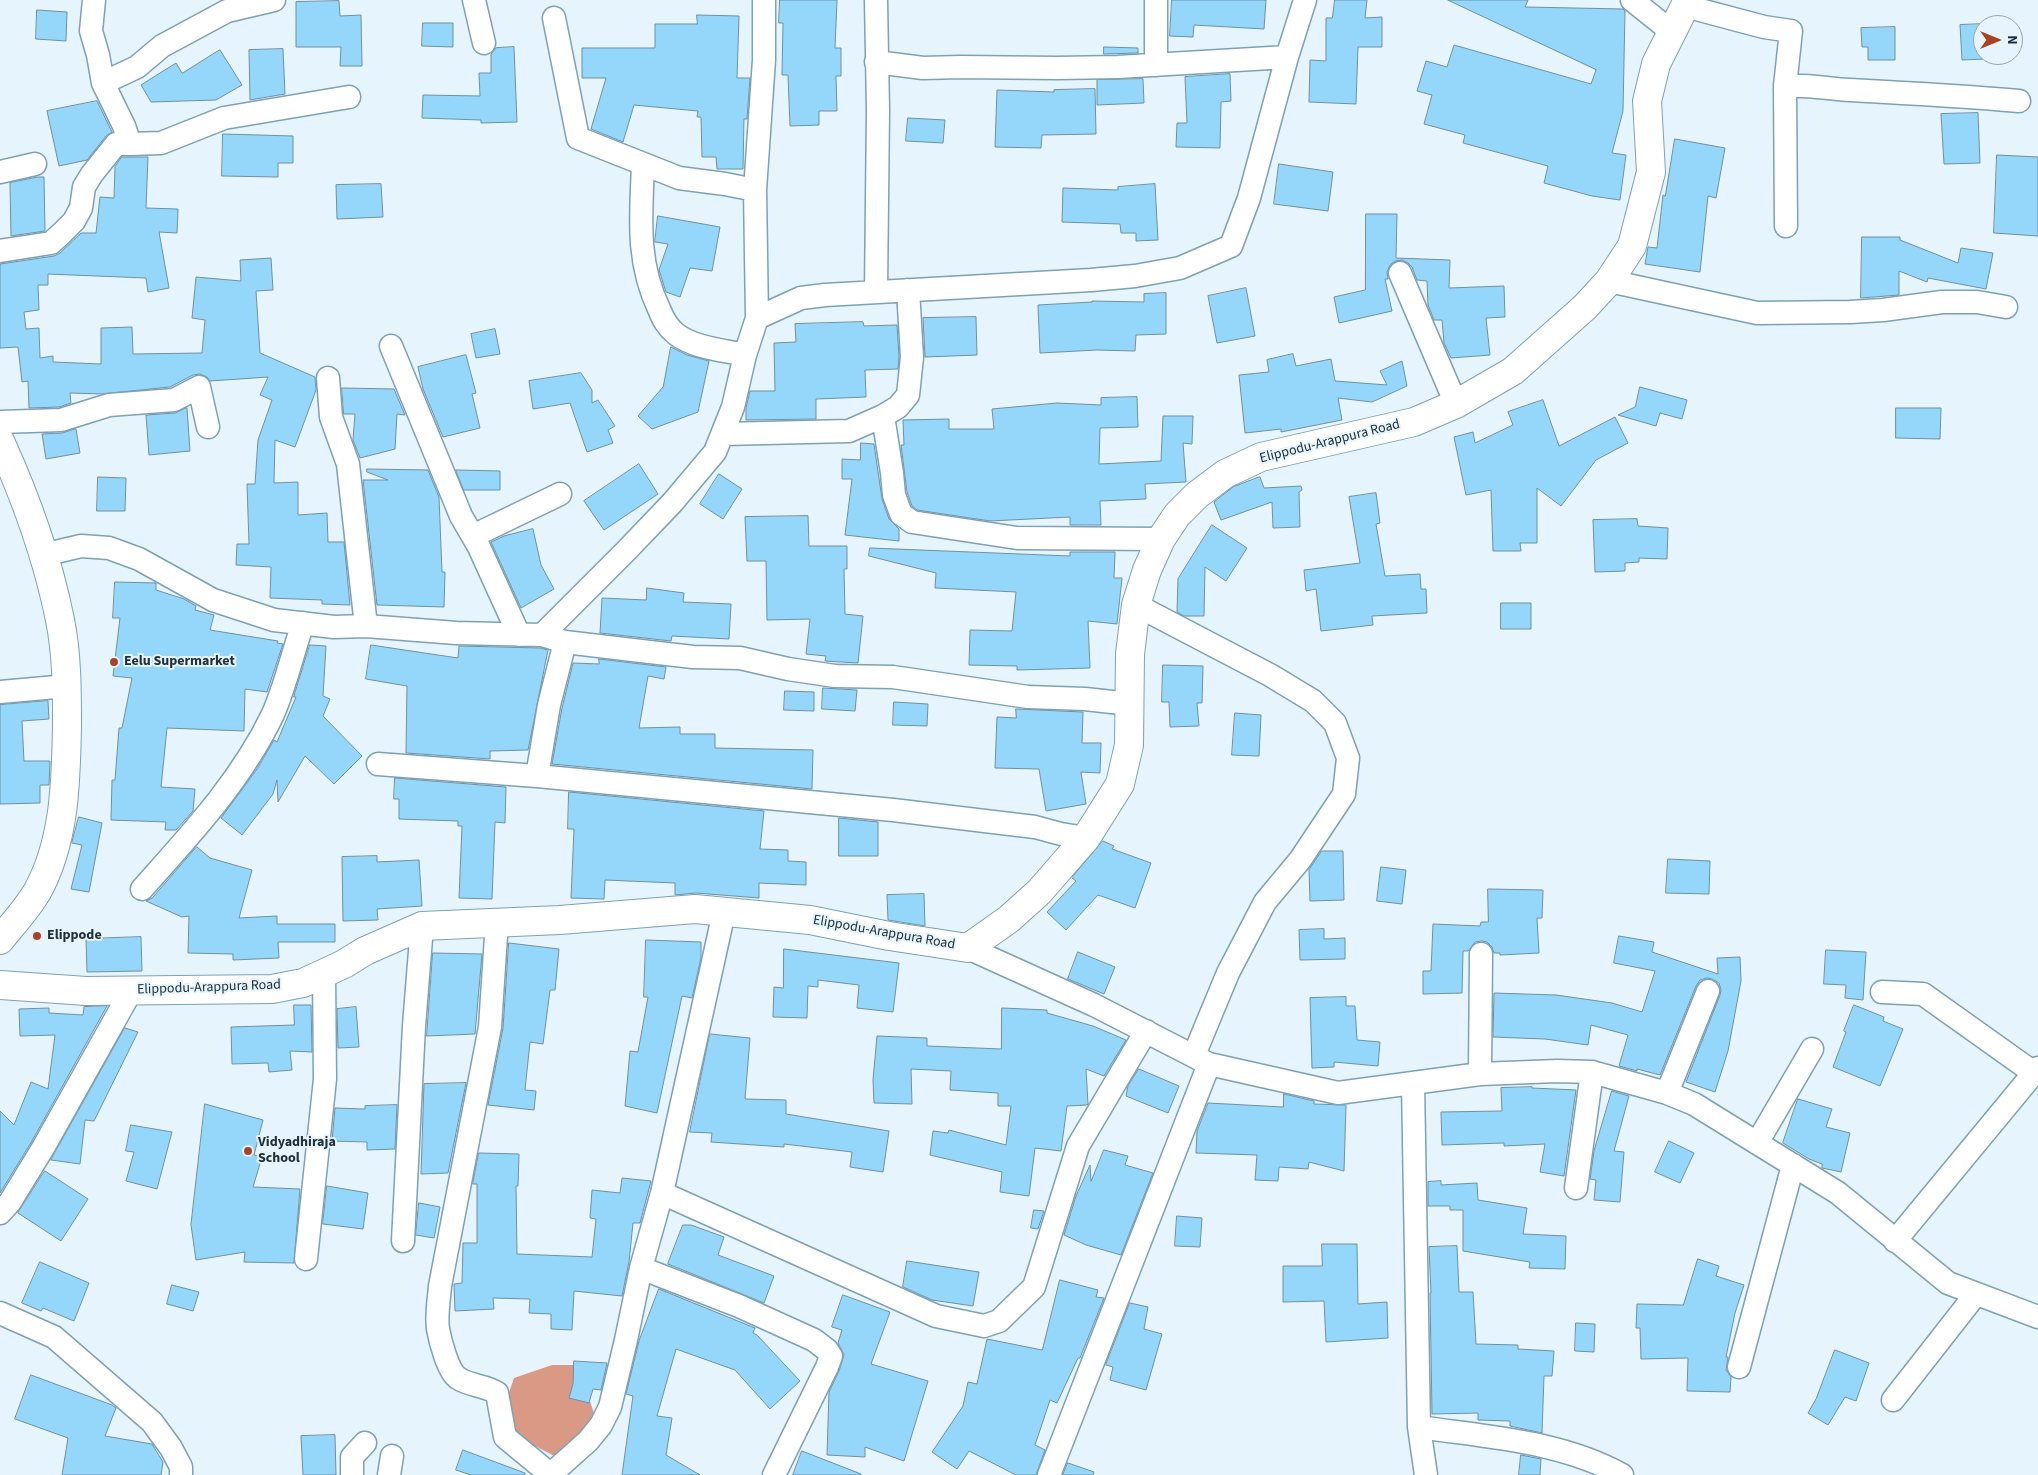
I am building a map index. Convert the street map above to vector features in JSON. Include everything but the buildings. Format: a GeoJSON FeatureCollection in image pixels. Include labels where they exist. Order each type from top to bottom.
{"type":"FeatureCollection","features":[{"type":"Feature","properties":{"kind":"street"},"geometry":{"type":"LineString","coordinates":[[94,0],[91,31],[103,83],[124,126],[130,144]]}},
{"type":"Feature","properties":{"kind":"street"},"geometry":{"type":"LineString","coordinates":[[103,83],[137,66],[162,46],[227,11],[274,0]]}},
{"type":"Feature","properties":{"kind":"street"},"geometry":{"type":"LineString","coordinates":[[474,0],[484,43]]}},
{"type":"Feature","properties":{"kind":"street"},"geometry":{"type":"LineString","coordinates":[[542,635],[672,503],[714,452],[733,407],[745,356],[757,318],[755,190],[764,60],[764,0]]}},
{"type":"Feature","properties":{"kind":"street"},"geometry":{"type":"LineString","coordinates":[[876,0],[878,110],[876,291]]}},
{"type":"Feature","properties":{"kind":"street"},"geometry":{"type":"LineString","coordinates":[[1156,0],[1156,65]]}},
{"type":"Feature","properties":{"kind":"street"},"geometry":{"type":"LineString","coordinates":[[757,318],[801,298],[876,291],[1135,276],[1180,268],[1231,246],[1249,198],[1287,57],[1305,0]]}},
{"type":"Feature","properties":{"kind":"street"},"geometry":{"type":"LineString","coordinates":[[1632,0],[1672,32]]}},
{"type":"Feature","properties":{"kind":"street"},"geometry":{"type":"LineString","coordinates":[[1686,3],[1764,27],[1791,31],[1785,86],[1786,226]]}},
{"type":"Feature","properties":{"kind":"street","name":"Elippodu-Arappura Road"},"geometry":{"type":"LineString","coordinates":[[8,985],[86,991],[272,989],[302,983],[365,951],[422,926],[560,920],[695,909],[810,920],[889,936],[968,948],[1009,919],[1039,892],[1086,838],[1120,784],[1129,745],[1130,654],[1136,605],[1147,570],[1161,539],[1177,515],[1197,495],[1225,474],[1261,457],[1414,422],[1456,404],[1512,371],[1585,307],[1609,282],[1632,246],[1652,172],[1647,101],[1656,64],[1686,3]]}},
{"type":"Feature","properties":{"kind":"street"},"geometry":{"type":"LineString","coordinates":[[554,18],[578,138],[678,178],[755,190]]}},
{"type":"Feature","properties":{"kind":"street"},"geometry":{"type":"LineString","coordinates":[[876,62],[923,68],[1075,68],[1287,57]]}},
{"type":"Feature","properties":{"kind":"street"},"geometry":{"type":"LineString","coordinates":[[1785,86],[1797,85],[1844,90],[1952,95],[2019,101]]}},
{"type":"Feature","properties":{"kind":"street"},"geometry":{"type":"LineString","coordinates":[[0,251],[51,243],[74,221],[81,208],[84,187],[116,144],[161,143],[224,118],[349,97]]}},
{"type":"Feature","properties":{"kind":"street"},"geometry":{"type":"LineString","coordinates":[[0,172],[35,164]]}},
{"type":"Feature","properties":{"kind":"street"},"geometry":{"type":"LineString","coordinates":[[643,165],[640,234],[642,252],[645,271],[653,298],[667,326],[677,335],[696,344],[745,356]]}},
{"type":"Feature","properties":{"kind":"street"},"geometry":{"type":"LineString","coordinates":[[1400,273],[1456,404]]}},
{"type":"Feature","properties":{"kind":"street"},"geometry":{"type":"LineString","coordinates":[[1609,282],[1757,313],[1794,314],[1883,310],[1942,302],[1977,302],[2006,307]]}},
{"type":"Feature","properties":{"kind":"street"},"geometry":{"type":"LineString","coordinates":[[723,434],[848,431],[883,416],[898,406],[908,395],[912,357],[908,290]]}},
{"type":"Feature","properties":{"kind":"street"},"geometry":{"type":"LineString","coordinates":[[391,346],[461,516],[519,635]]}},
{"type":"Feature","properties":{"kind":"street"},"geometry":{"type":"LineString","coordinates":[[328,378],[331,417],[348,464],[366,626]]}},
{"type":"Feature","properties":{"kind":"street"},"geometry":{"type":"LineString","coordinates":[[0,422],[61,420],[109,405],[174,400],[199,387],[208,428]]}},
{"type":"Feature","properties":{"kind":"street"},"geometry":{"type":"LineString","coordinates":[[883,416],[894,495],[901,514],[912,522],[1017,538],[1161,539]]}},
{"type":"Feature","properties":{"kind":"street"},"geometry":{"type":"LineString","coordinates":[[0,441],[14,472],[42,555],[60,621],[68,686],[63,808],[52,855],[37,891],[0,940]]}},
{"type":"Feature","properties":{"kind":"street"},"geometry":{"type":"LineString","coordinates":[[472,536],[560,494]]}},
{"type":"Feature","properties":{"kind":"street"},"geometry":{"type":"LineString","coordinates":[[42,555],[81,546],[109,548],[139,559],[213,600],[274,620],[334,627],[366,626],[456,633],[542,635],[565,642],[693,657],[740,658],[788,669],[835,676],[893,677],[1028,697],[1085,699],[1130,704]]}},
{"type":"Feature","properties":{"kind":"street"},"geometry":{"type":"LineString","coordinates":[[1049,1475],[1201,1060],[1228,973],[1265,902],[1300,860],[1344,794],[1348,758],[1335,723],[1313,701],[1270,675],[1136,605]]}},
{"type":"Feature","properties":{"kind":"street"},"geometry":{"type":"LineString","coordinates":[[142,889],[219,802],[250,758],[274,713],[302,623]]}},
{"type":"Feature","properties":{"kind":"street"},"geometry":{"type":"LineString","coordinates":[[537,776],[549,705],[565,642]]}},
{"type":"Feature","properties":{"kind":"street"},"geometry":{"type":"LineString","coordinates":[[0,692],[68,686]]}},
{"type":"Feature","properties":{"kind":"street"},"geometry":{"type":"LineString","coordinates":[[378,764],[537,776],[931,814],[1035,827],[1086,838]]}},
{"type":"Feature","properties":{"kind":"street"},"geometry":{"type":"LineString","coordinates":[[497,922],[490,1027],[440,1286],[438,1328],[453,1375],[459,1379],[489,1388],[497,1393],[506,1437],[550,1475],[588,1441],[601,1425],[610,1408],[641,1268],[662,1193],[724,912]]}},
{"type":"Feature","properties":{"kind":"street"},"geometry":{"type":"LineString","coordinates":[[403,1241],[414,1026],[422,926]]}},
{"type":"Feature","properties":{"kind":"street"},"geometry":{"type":"LineString","coordinates":[[0,947],[7,972],[8,985]]}},
{"type":"Feature","properties":{"kind":"street"},"geometry":{"type":"LineString","coordinates":[[968,948],[1094,1005],[1201,1060],[1338,1093],[1480,1074],[1592,1072],[1667,1093],[1694,1104],[1838,1193],[1948,1283],[2038,1317]]}},
{"type":"Feature","properties":{"kind":"street"},"geometry":{"type":"LineString","coordinates":[[1480,1074],[1481,954]]}},
{"type":"Feature","properties":{"kind":"street"},"geometry":{"type":"LineString","coordinates":[[306,1259],[325,1079],[324,973]]}},
{"type":"Feature","properties":{"kind":"street"},"geometry":{"type":"LineString","coordinates":[[0,1213],[10,1202],[42,1148],[131,991]]}},
{"type":"Feature","properties":{"kind":"street"},"geometry":{"type":"LineString","coordinates":[[1667,1093],[1708,991]]}},
{"type":"Feature","properties":{"kind":"street"},"geometry":{"type":"LineString","coordinates":[[1882,992],[1923,994],[2036,1070],[1895,1240]]}},
{"type":"Feature","properties":{"kind":"street"},"geometry":{"type":"LineString","coordinates":[[662,1193],[936,1316],[984,1326],[999,1321],[1034,1287],[1078,1146],[1146,1031]]}},
{"type":"Feature","properties":{"kind":"street"},"geometry":{"type":"LineString","coordinates":[[1757,1143],[1812,1049]]}},
{"type":"Feature","properties":{"kind":"street"},"geometry":{"type":"LineString","coordinates":[[1576,1188],[1592,1072]]}},
{"type":"Feature","properties":{"kind":"street"},"geometry":{"type":"LineString","coordinates":[[1413,1083],[1420,1427],[1426,1475]]}},
{"type":"Feature","properties":{"kind":"street"},"geometry":{"type":"LineString","coordinates":[[1739,1367],[1793,1165]]}},
{"type":"Feature","properties":{"kind":"street"},"geometry":{"type":"LineString","coordinates":[[641,1268],[739,1306],[814,1340],[828,1350],[831,1356],[827,1368],[775,1475]]}},
{"type":"Feature","properties":{"kind":"street"},"geometry":{"type":"LineString","coordinates":[[1894,1400],[1976,1294]]}},
{"type":"Feature","properties":{"kind":"street"},"geometry":{"type":"LineString","coordinates":[[0,1312],[54,1337],[152,1422],[171,1448],[181,1467],[181,1475]]}},
{"type":"Feature","properties":{"kind":"street"},"geometry":{"type":"LineString","coordinates":[[1420,1427],[1547,1446],[1603,1464],[1622,1475]]}},
{"type":"Feature","properties":{"kind":"street"},"geometry":{"type":"LineString","coordinates":[[352,1475],[352,1457],[365,1443]]}},
{"type":"Feature","properties":{"kind":"shaded area"},"geometry":{"type":"Polygon","coordinates":[[[552,1365],[574,1365],[585,1387],[594,1413],[562,1460],[512,1434],[505,1404],[514,1378],[552,1365]]]}},
{"type":"Feature","properties":{"kind":"place","name":"Eelu Supermarket"},"geometry":{"type":"Point","coordinates":[114,662]}},
{"type":"Feature","properties":{"kind":"place","name":"Elippode"},"geometry":{"type":"Point","coordinates":[37,936]}},
{"type":"Feature","properties":{"kind":"place","name":"Vidyadhiraja School"},"geometry":{"type":"Point","coordinates":[248,1151]}}]}
